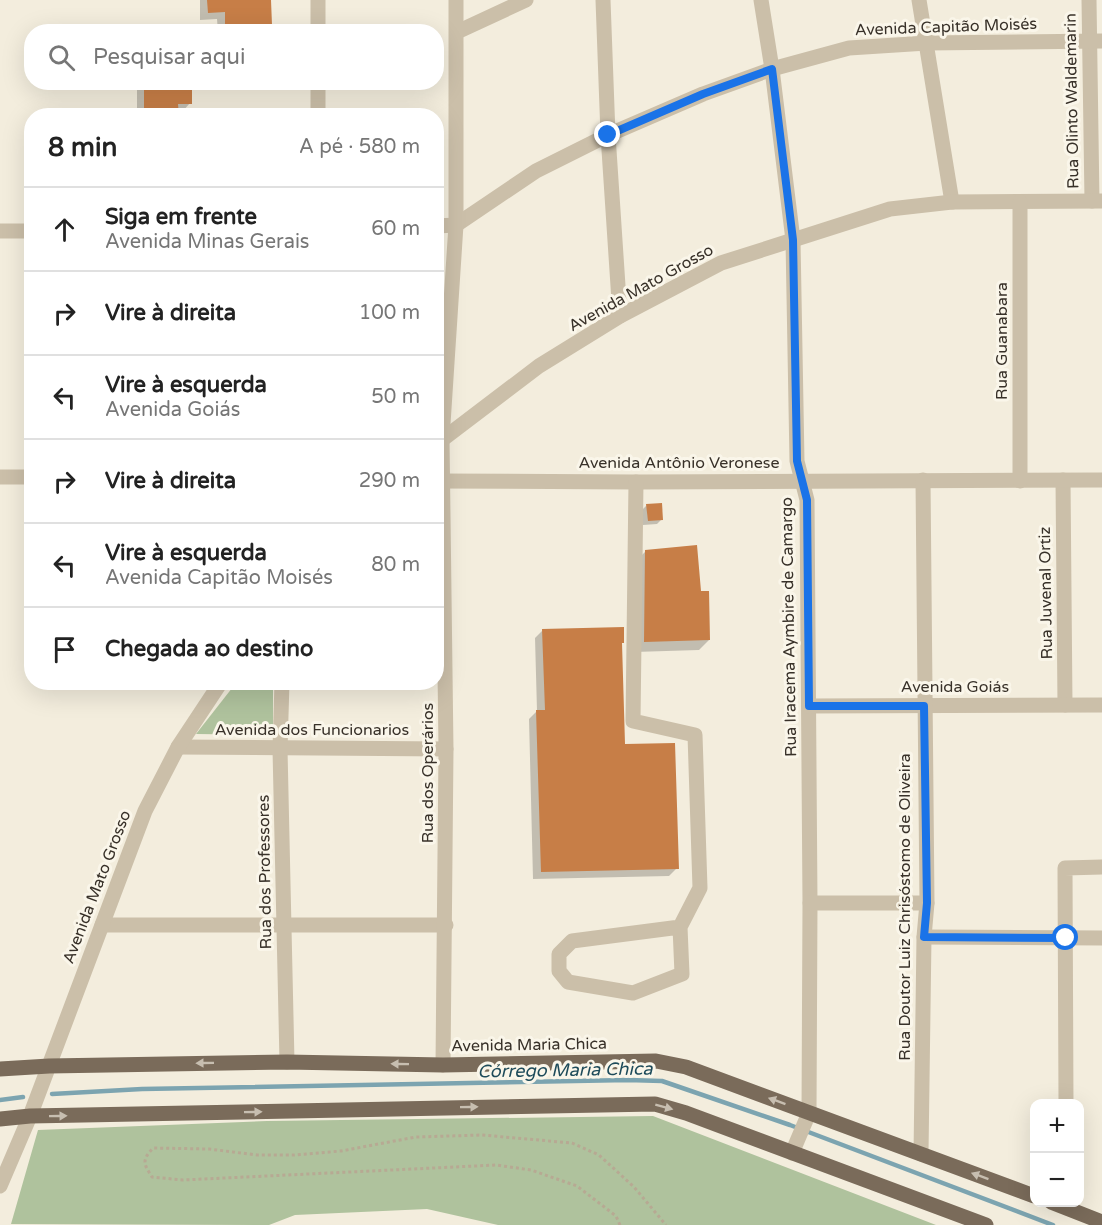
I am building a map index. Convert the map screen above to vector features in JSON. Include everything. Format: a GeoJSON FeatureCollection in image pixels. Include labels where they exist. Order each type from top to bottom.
{"type":"FeatureCollection","features":[{"type":"Feature","properties":{"kind":"main road","name":"Avenida Maria Chica"},"geometry":{"type":"LineString","coordinates":[[0,1069],[49,1066],[287,1062],[443,1065],[656,1061],[686,1067],[808,1115],[1030,1194]]}},
{"type":"Feature","properties":{"kind":"main road"},"geometry":{"type":"LineString","coordinates":[[0,1119],[30,1116],[655,1104],[793,1150],[986,1225]]}},
{"type":"Feature","properties":{"kind":"main road"},"geometry":{"type":"LineString","coordinates":[[1069,1207],[1102,1221]]}},
{"type":"Feature","properties":{"kind":"street"},"geometry":{"type":"LineString","coordinates":[[318,0],[318,24]]}},
{"type":"Feature","properties":{"kind":"street","name":"Rua dos Operários"},"geometry":{"type":"LineString","coordinates":[[444,378],[456,225],[456,0]]}},
{"type":"Feature","properties":{"kind":"street"},"geometry":{"type":"LineString","coordinates":[[457,32],[526,0]]}},
{"type":"Feature","properties":{"kind":"street"},"geometry":{"type":"LineString","coordinates":[[603,0],[608,135],[620,316]]}},
{"type":"Feature","properties":{"kind":"street","name":"Rua Iracema Aymbire de Camargo"},"geometry":{"type":"LineString","coordinates":[[761,0],[793,240],[797,461],[807,500],[810,903],[808,1115]]}},
{"type":"Feature","properties":{"kind":"street"},"geometry":{"type":"LineString","coordinates":[[919,0],[952,202]]}},
{"type":"Feature","properties":{"kind":"street","name":"Rua Olinto Waldemarin"},"geometry":{"type":"LineString","coordinates":[[1089,0],[1095,41],[1097,201]]}},
{"type":"Feature","properties":{"kind":"street","name":"Avenida Capitão Moisés"},"geometry":{"type":"LineString","coordinates":[[456,225],[536,171],[608,135],[703,94],[772,69],[849,48],[927,43],[1095,41]]}},
{"type":"Feature","properties":{"kind":"street"},"geometry":{"type":"LineString","coordinates":[[318,90],[318,108]]}},
{"type":"Feature","properties":{"kind":"street","name":"Avenida Mato Grosso"},"geometry":{"type":"LineString","coordinates":[[444,438],[539,366],[620,316],[721,263],[890,209],[952,202],[1097,201]]}},
{"type":"Feature","properties":{"kind":"street","name":"Rua Guanabara"},"geometry":{"type":"LineString","coordinates":[[1020,202],[1020,480]]}},
{"type":"Feature","properties":{"kind":"street"},"geometry":{"type":"LineString","coordinates":[[444,226],[456,225]]}},
{"type":"Feature","properties":{"kind":"street"},"geometry":{"type":"LineString","coordinates":[[0,231],[24,231]]}},
{"type":"Feature","properties":{"kind":"street"},"geometry":{"type":"LineString","coordinates":[[0,477],[24,477]]}},
{"type":"Feature","properties":{"kind":"street","name":"Rua Doutor Luiz Chrisóstomo de Oliveira"},"geometry":{"type":"LineString","coordinates":[[921,1154],[924,937],[927,903],[922,480]]}},
{"type":"Feature","properties":{"kind":"street","name":"Rua Juvenal Ortiz"},"geometry":{"type":"LineString","coordinates":[[1063,480],[1065,705]]}},
{"type":"Feature","properties":{"kind":"street","name":"Avenida Antônio Veronese"},"geometry":{"type":"LineString","coordinates":[[444,481],[1102,480]]}},
{"type":"Feature","properties":{"kind":"street"},"geometry":{"type":"LineString","coordinates":[[636,482],[633,721],[695,735],[700,888],[680,927],[682,974],[633,993],[568,982],[559,971],[559,954],[572,941],[680,927]]}},
{"type":"Feature","properties":{"kind":"street","name":"Rua dos Operários"},"geometry":{"type":"LineString","coordinates":[[443,1065],[446,925],[444,660]]}},
{"type":"Feature","properties":{"kind":"street","name":"Avenida Mato Grosso"},"geometry":{"type":"LineString","coordinates":[[0,1185],[30,1116],[145,811],[178,747],[216,690]]}},
{"type":"Feature","properties":{"kind":"street","name":"Rua dos Professores"},"geometry":{"type":"LineString","coordinates":[[282,690],[280,749],[287,1062]]}},
{"type":"Feature","properties":{"kind":"street","name":"Avenida Goiás"},"geometry":{"type":"LineString","coordinates":[[809,706],[1102,705]]}},
{"type":"Feature","properties":{"kind":"street","name":"Avenida dos Funcionarios"},"geometry":{"type":"LineString","coordinates":[[178,747],[446,749]]}},
{"type":"Feature","properties":{"kind":"street"},"geometry":{"type":"LineString","coordinates":[[1066,1099],[1065,868],[1102,867]]}},
{"type":"Feature","properties":{"kind":"street"},"geometry":{"type":"LineString","coordinates":[[810,903],[927,903]]}},
{"type":"Feature","properties":{"kind":"street"},"geometry":{"type":"LineString","coordinates":[[102,925],[446,925]]}},
{"type":"Feature","properties":{"kind":"street"},"geometry":{"type":"LineString","coordinates":[[924,937],[1102,938]]}},
{"type":"Feature","properties":{"kind":"street"},"geometry":{"type":"LineString","coordinates":[[793,1150],[808,1115]]}},
{"type":"Feature","properties":{"kind":"path"},"geometry":{"type":"LineString","coordinates":[[620,1225],[616,1216],[577,1186],[531,1170],[496,1165],[183,1180],[152,1177],[145,1165],[146,1156],[153,1149],[209,1149],[257,1155],[294,1155],[341,1151],[416,1137],[482,1136],[572,1143],[599,1155],[634,1187],[666,1225]]}},
{"type":"Feature","properties":{"kind":"green space"},"geometry":{"type":"Polygon","coordinates":[[[231,690],[273,690],[273,735],[196,734],[231,690]]]}},
{"type":"Feature","properties":{"kind":"green space"},"geometry":{"type":"Polygon","coordinates":[[[653,1116],[936,1225],[498,1225],[427,1209],[295,1215],[269,1225],[11,1224],[38,1130],[267,1121],[653,1116]]]}},
{"type":"Feature","properties":{"kind":"building"},"geometry":{"type":"Polygon","coordinates":[[[207,0],[271,0],[272,24],[225,24],[225,12],[208,13],[207,0]]]}},
{"type":"Feature","properties":{"kind":"building"},"geometry":{"type":"Polygon","coordinates":[[[144,90],[192,90],[192,104],[178,104],[178,108],[144,108],[144,90]]]}},
{"type":"Feature","properties":{"kind":"building"},"geometry":{"type":"Polygon","coordinates":[[[662,503],[663,520],[648,521],[646,504],[662,503]]]}},
{"type":"Feature","properties":{"kind":"building"},"geometry":{"type":"Polygon","coordinates":[[[697,545],[701,591],[709,591],[710,640],[644,642],[645,550],[697,545]]]}},
{"type":"Feature","properties":{"kind":"building"},"geometry":{"type":"Polygon","coordinates":[[[624,627],[624,643],[622,643],[625,744],[675,743],[679,869],[541,872],[536,710],[545,710],[542,629],[624,627]]]}},
{"type":"Feature","properties":{"kind":"waterway","name":"Córrego Maria Chica"},"geometry":{"type":"LineString","coordinates":[[52,1094],[142,1089],[662,1081],[790,1125],[1053,1225]]}},
{"type":"Feature","properties":{"kind":"waterway","name":"Córrego Maria Chica"},"geometry":{"type":"LineString","coordinates":[[0,1100],[23,1097]]}},
{"type":"Feature","properties":{"kind":"route"},"geometry":{"type":"LineString","coordinates":[[608,135],[703,94],[772,69],[793,240],[797,461],[807,500],[809,706],[924,706],[927,903],[924,937],[1066,938]]}}]}
